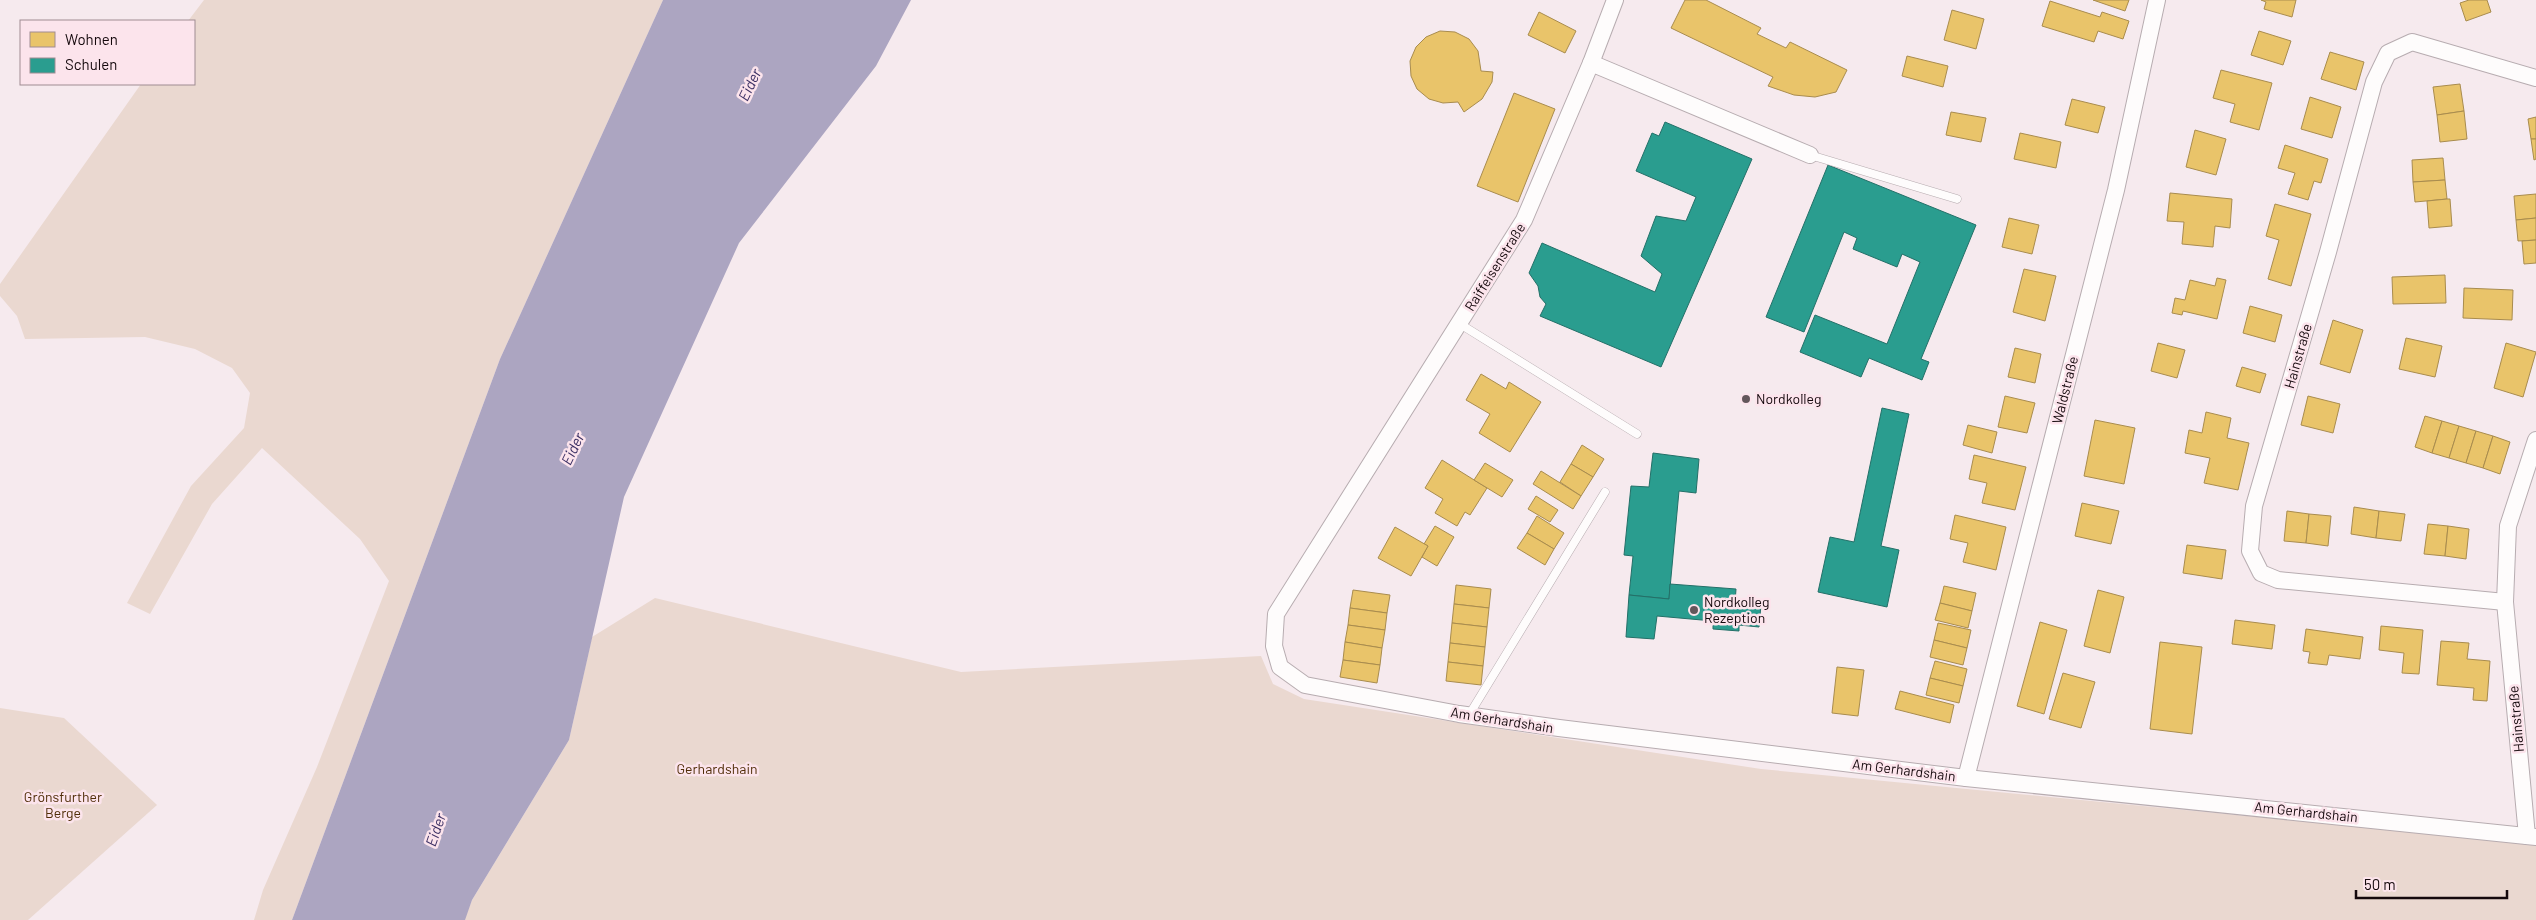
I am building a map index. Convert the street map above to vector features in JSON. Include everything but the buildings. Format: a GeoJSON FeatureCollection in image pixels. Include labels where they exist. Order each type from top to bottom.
{"type":"FeatureCollection","features":[{"type":"Feature","properties":{"kind":"street","name":"Raiffeisenstraße"},"geometry":{"type":"LineString","coordinates":[[1280,667],[1274,646],[1276,614],[1524,220],[1591,63],[1615,0]]}},
{"type":"Feature","properties":{"kind":"street","name":"Waldstraße"},"geometry":{"type":"LineString","coordinates":[[1966,778],[2116,190],[2156,0]]}},
{"type":"Feature","properties":{"kind":"street","name":"Hainstraße"},"geometry":{"type":"LineString","coordinates":[[2505,602],[2278,580],[2262,572],[2250,551],[2254,506],[2325,262],[2374,82],[2388,54],[2412,42],[2536,78]]}},
{"type":"Feature","properties":{"kind":"street"},"geometry":{"type":"LineString","coordinates":[[1591,63],[1810,155]]}},
{"type":"Feature","properties":{"kind":"street","name":"Hainstraße"},"geometry":{"type":"LineString","coordinates":[[2532,837],[2505,602],[2508,526],[2536,440]]}},
{"type":"Feature","properties":{"kind":"street","name":"Am Gerhardshain"},"geometry":{"type":"LineString","coordinates":[[1280,667],[1305,685],[1469,715],[1966,778],[2532,837]]}},
{"type":"Feature","properties":{"kind":"lane"},"geometry":{"type":"LineString","coordinates":[[1810,155],[1957,199]]}},
{"type":"Feature","properties":{"kind":"lane"},"geometry":{"type":"LineString","coordinates":[[1460,324],[1637,434]]}},
{"type":"Feature","properties":{"kind":"lane"},"geometry":{"type":"LineString","coordinates":[[1469,715],[1605,492]]}},
{"type":"Feature","properties":{"kind":"green space"},"geometry":{"type":"Polygon","coordinates":[[[204,0],[663,0],[500,359],[292,920],[254,920],[263,890],[317,767],[389,581],[360,539],[262,448],[212,504],[150,614],[127,603],[191,486],[244,428],[250,393],[232,368],[195,349],[145,337],[25,339],[17,316],[0,296],[0,284],[140,85],[195,85],[195,20],[189,20],[204,0]]]}},
{"type":"Feature","properties":{"kind":"green space","name":"Gerhardshain"},"geometry":{"type":"Polygon","coordinates":[[[655,598],[961,672],[1261,656],[1273,684],[1304,699],[1761,769],[2536,844],[2536,920],[464,920],[472,900],[569,740],[592,637],[655,598]]]}},
{"type":"Feature","properties":{"kind":"green space","name":"Grönsfurther Berge"},"geometry":{"type":"Polygon","coordinates":[[[0,708],[64,718],[157,805],[28,920],[0,920],[0,708]]]}},
{"type":"Feature","properties":{"kind":"water","name":"Eider"},"geometry":{"type":"Polygon","coordinates":[[[663,0],[911,0],[876,66],[739,243],[624,497],[569,740],[472,900],[465,920],[292,920],[500,359],[663,0]]]}},
{"type":"Feature","properties":{"kind":"place","name":"Nordkolleg"},"geometry":{"type":"Point","coordinates":[1746,399]}},
{"type":"Feature","properties":{"kind":"place","name":"Nordkolleg Rezeption"},"geometry":{"type":"Point","coordinates":[1694,610]}}]}
